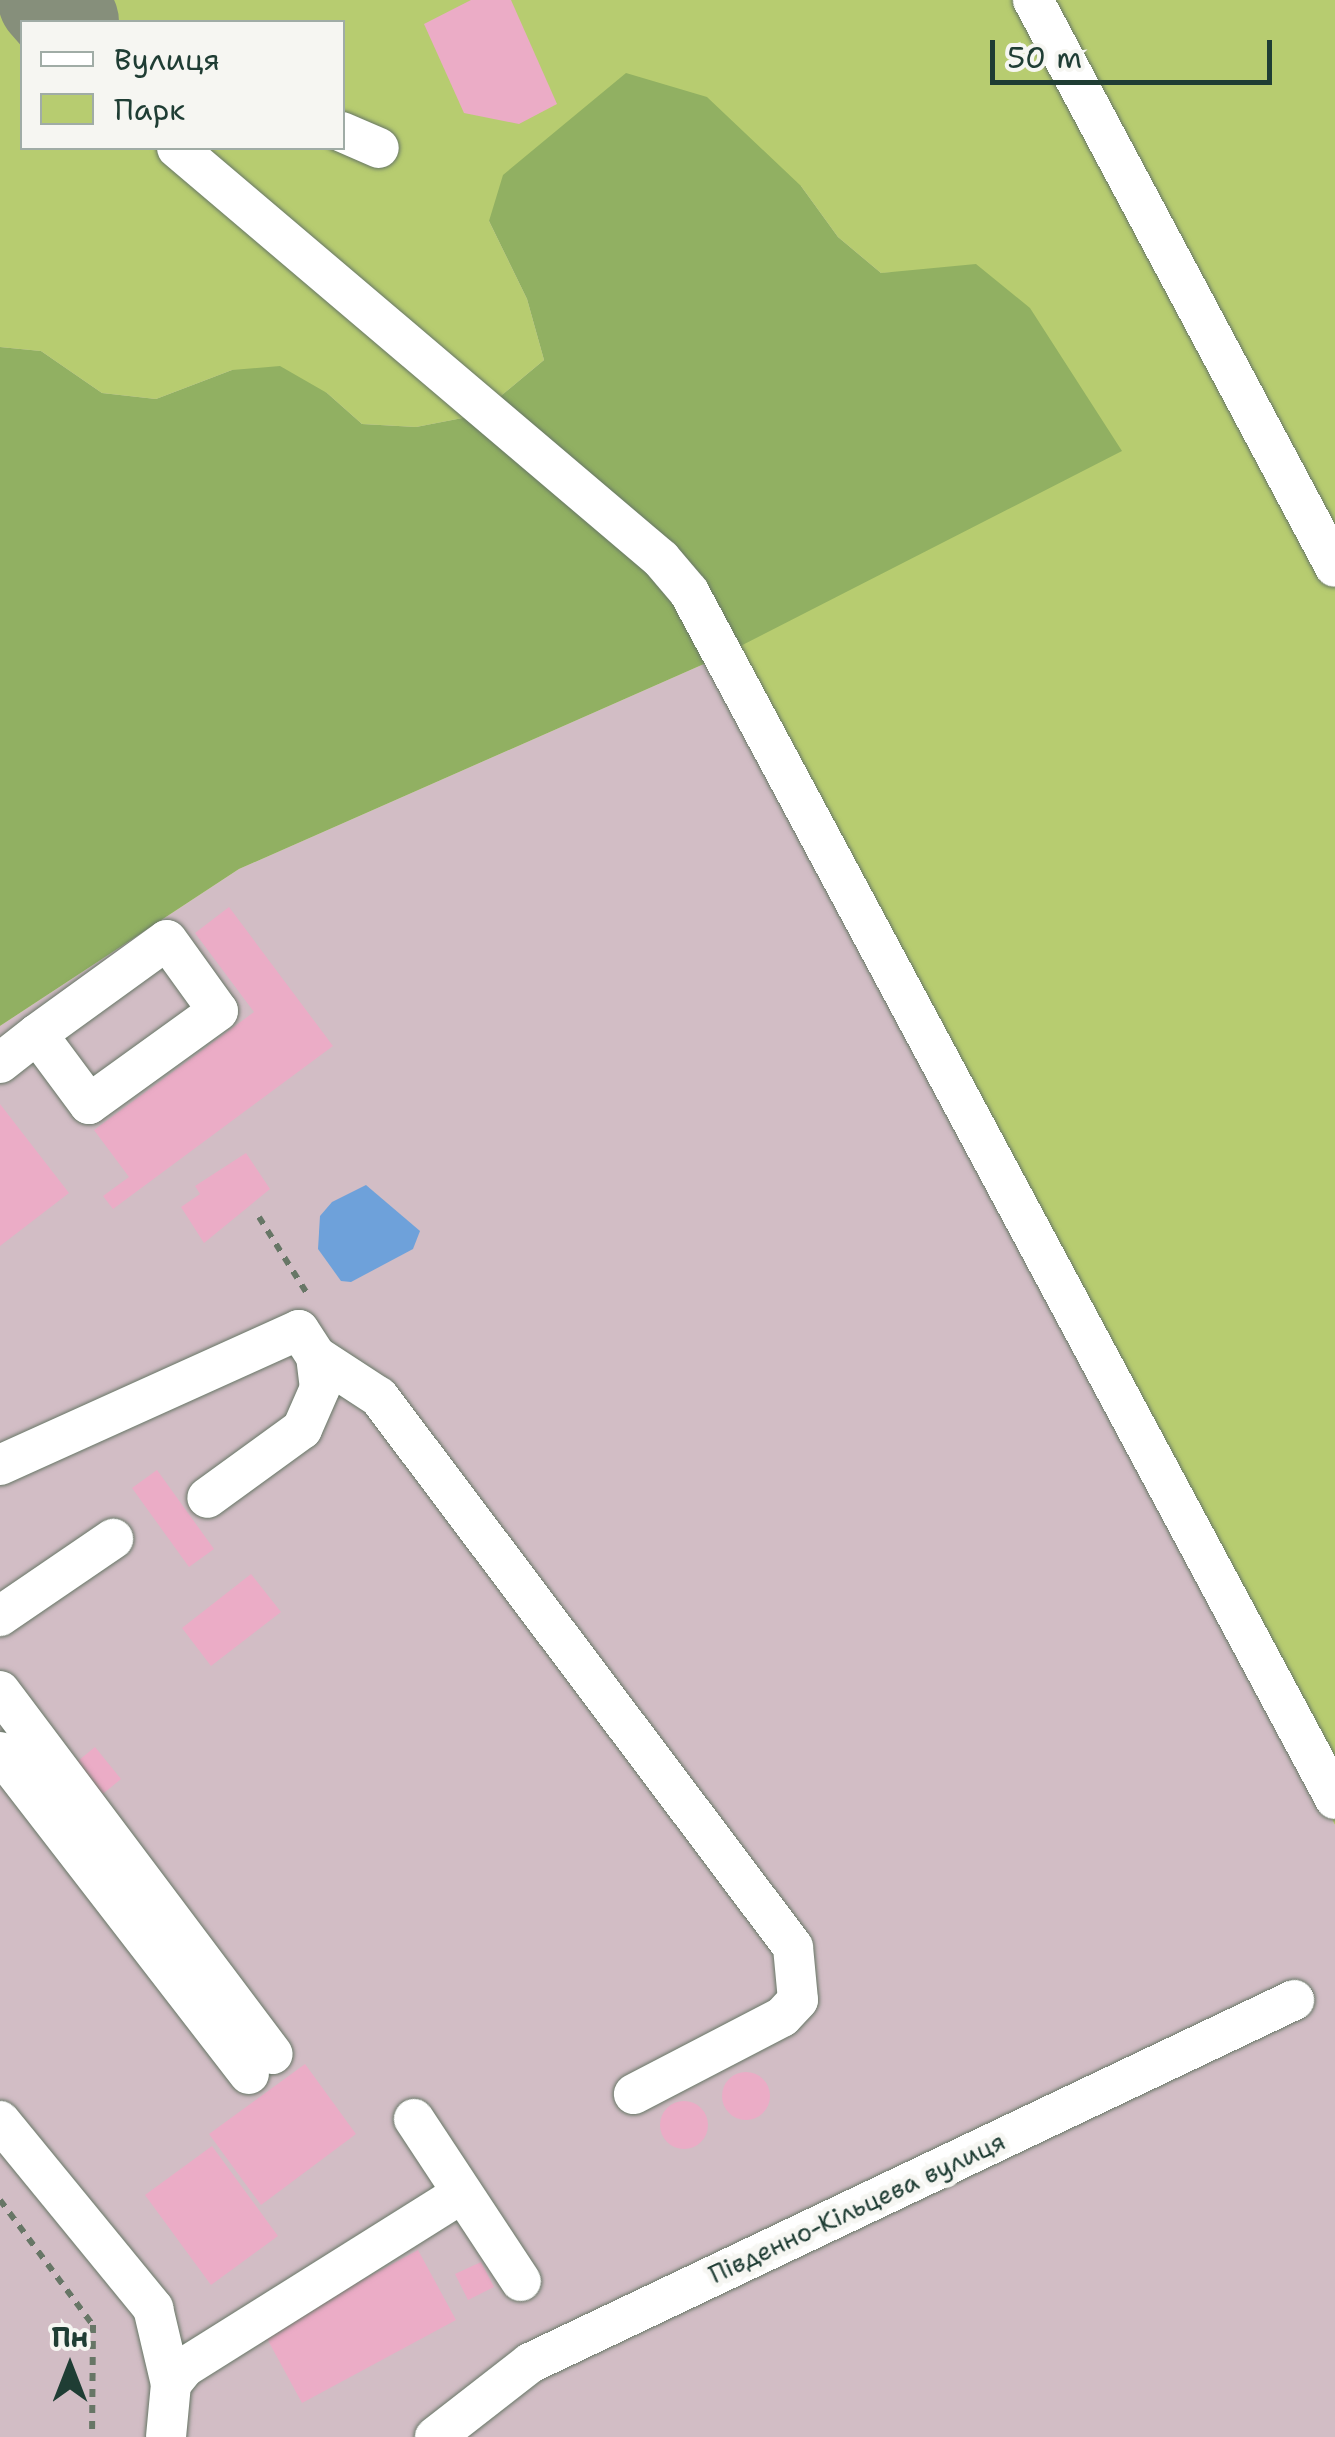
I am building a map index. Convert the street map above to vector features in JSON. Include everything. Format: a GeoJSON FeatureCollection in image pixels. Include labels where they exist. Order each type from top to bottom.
{"type":"FeatureCollection","features":[{"type":"Feature","properties":{"kind":"street"},"geometry":{"type":"LineString","coordinates":[[1034,0],[1335,566]]}},
{"type":"Feature","properties":{"kind":"street"},"geometry":{"type":"LineString","coordinates":[[345,133],[379,148]]}},
{"type":"Feature","properties":{"kind":"street"},"geometry":{"type":"LineString","coordinates":[[179,150],[661,559],[690,592],[1335,1799]]}},
{"type":"Feature","properties":{"kind":"street"},"geometry":{"type":"LineString","coordinates":[[0,1063],[37,1034]]}},
{"type":"Feature","properties":{"kind":"street"},"geometry":{"type":"LineString","coordinates":[[0,1464],[308,1343]]}},
{"type":"Feature","properties":{"kind":"street"},"geometry":{"type":"LineString","coordinates":[[207,1498],[302,1429],[320,1388],[308,1343]]}},
{"type":"Feature","properties":{"kind":"street"},"geometry":{"type":"LineString","coordinates":[[308,1343],[379,1397],[794,1947],[798,2000],[782,2018],[634,2094]]}},
{"type":"Feature","properties":{"kind":"street"},"geometry":{"type":"LineString","coordinates":[[0,1616],[114,1539]]}},
{"type":"Feature","properties":{"kind":"street"},"geometry":{"type":"LineString","coordinates":[[0,1691],[261,2064],[0,1752]]}},
{"type":"Feature","properties":{"kind":"street","name":"Південно-Кільцева вулиця"},"geometry":{"type":"LineString","coordinates":[[435,2437],[530,2363],[1294,2000]]}},
{"type":"Feature","properties":{"kind":"street"},"geometry":{"type":"LineString","coordinates":[[414,2119],[522,2281]]}},
{"type":"Feature","properties":{"kind":"street"},"geometry":{"type":"LineString","coordinates":[[0,2121],[152,2308],[172,2384],[166,2437]]}},
{"type":"Feature","properties":{"kind":"street"},"geometry":{"type":"LineString","coordinates":[[172,2384],[186,2368],[462,2193]]}},
{"type":"Feature","properties":{"kind":"path"},"geometry":{"type":"LineString","coordinates":[[259,1217],[314,1304],[308,1343]]}},
{"type":"Feature","properties":{"kind":"path"},"geometry":{"type":"LineString","coordinates":[[0,2200],[93,2324],[92,2437]]}},
{"type":"Feature","properties":{"kind":"shaded area"},"geometry":{"type":"Polygon","coordinates":[[[713,660],[1335,1825],[1335,2437],[0,2437],[0,1026],[239,869],[713,660]]]}},
{"type":"Feature","properties":{"kind":"green space"},"geometry":{"type":"Polygon","coordinates":[[[0,0],[1335,0],[1335,1825],[713,660],[926,271],[881,273],[838,237],[801,186],[489,221],[527,299],[544,360],[478,415],[416,427],[362,424],[327,393],[232,370],[156,399],[102,393],[41,351],[0,347],[0,0]]]}},
{"type":"Feature","properties":{"kind":"green space"},"geometry":{"type":"Polygon","coordinates":[[[626,73],[707,97],[801,186],[838,237],[881,273],[976,264],[1030,308],[1122,451],[713,660],[239,869],[0,1026],[0,347],[41,351],[102,393],[156,399],[232,370],[280,366],[327,393],[362,424],[416,427],[478,415],[544,360],[527,299],[489,221],[503,175],[626,73]]]}},
{"type":"Feature","properties":{"kind":"water"},"geometry":{"type":"Polygon","coordinates":[[[366,1185],[420,1231],[413,1249],[351,1282],[341,1281],[318,1249],[320,1216],[332,1202],[366,1185]]]}},
{"type":"Feature","properties":{"kind":"building"},"geometry":{"type":"Polygon","coordinates":[[[471,0],[511,0],[557,104],[519,124],[464,113],[424,24],[471,0]]]}},
{"type":"Feature","properties":{"kind":"building"},"geometry":{"type":"Polygon","coordinates":[[[229,907],[333,1046],[113,1209],[103,1196],[129,1177],[94,1130],[254,1012],[195,933],[229,907]]]}},
{"type":"Feature","properties":{"kind":"building"},"geometry":{"type":"Polygon","coordinates":[[[0,1104],[69,1193],[0,1246],[0,1104]]]}},
{"type":"Feature","properties":{"kind":"building"},"geometry":{"type":"Polygon","coordinates":[[[246,1153],[270,1189],[204,1243],[181,1207],[200,1194],[195,1186],[246,1153]]]}},
{"type":"Feature","properties":{"kind":"building"},"geometry":{"type":"Polygon","coordinates":[[[157,1470],[214,1549],[189,1567],[132,1488],[157,1470]]]}},
{"type":"Feature","properties":{"kind":"building"},"geometry":{"type":"Polygon","coordinates":[[[251,1574],[281,1612],[211,1666],[182,1628],[251,1574]]]}},
{"type":"Feature","properties":{"kind":"building"},"geometry":{"type":"Polygon","coordinates":[[[95,1747],[121,1779],[99,1797],[73,1765],[95,1747]]]}},
{"type":"Feature","properties":{"kind":"building"},"geometry":{"type":"Polygon","coordinates":[[[305,2064],[356,2134],[261,2205],[209,2134],[305,2064]]]}},
{"type":"Feature","properties":{"kind":"building"},"geometry":{"type":"Polygon","coordinates":[[[746,2072],[763,2079],[770,2096],[763,2113],[746,2120],[729,2113],[722,2096],[729,2079],[746,2072]]]}},
{"type":"Feature","properties":{"kind":"building"},"geometry":{"type":"Polygon","coordinates":[[[684,2101],[701,2108],[708,2125],[701,2142],[684,2149],[667,2142],[660,2125],[667,2108],[684,2101]]]}},
{"type":"Feature","properties":{"kind":"building"},"geometry":{"type":"Polygon","coordinates":[[[212,2146],[278,2236],[211,2285],[145,2195],[212,2146]]]}},
{"type":"Feature","properties":{"kind":"building"},"geometry":{"type":"Polygon","coordinates":[[[418,2250],[456,2320],[302,2403],[264,2333],[418,2250]]]}},
{"type":"Feature","properties":{"kind":"building"},"geometry":{"type":"Polygon","coordinates":[[[481,2262],[494,2287],[468,2300],[455,2274],[481,2262]]]}},
{"type":"Feature","properties":{"kind":"taxiway"},"geometry":{"type":"LineString","coordinates":[[49,0],[66,20]]}}]}
